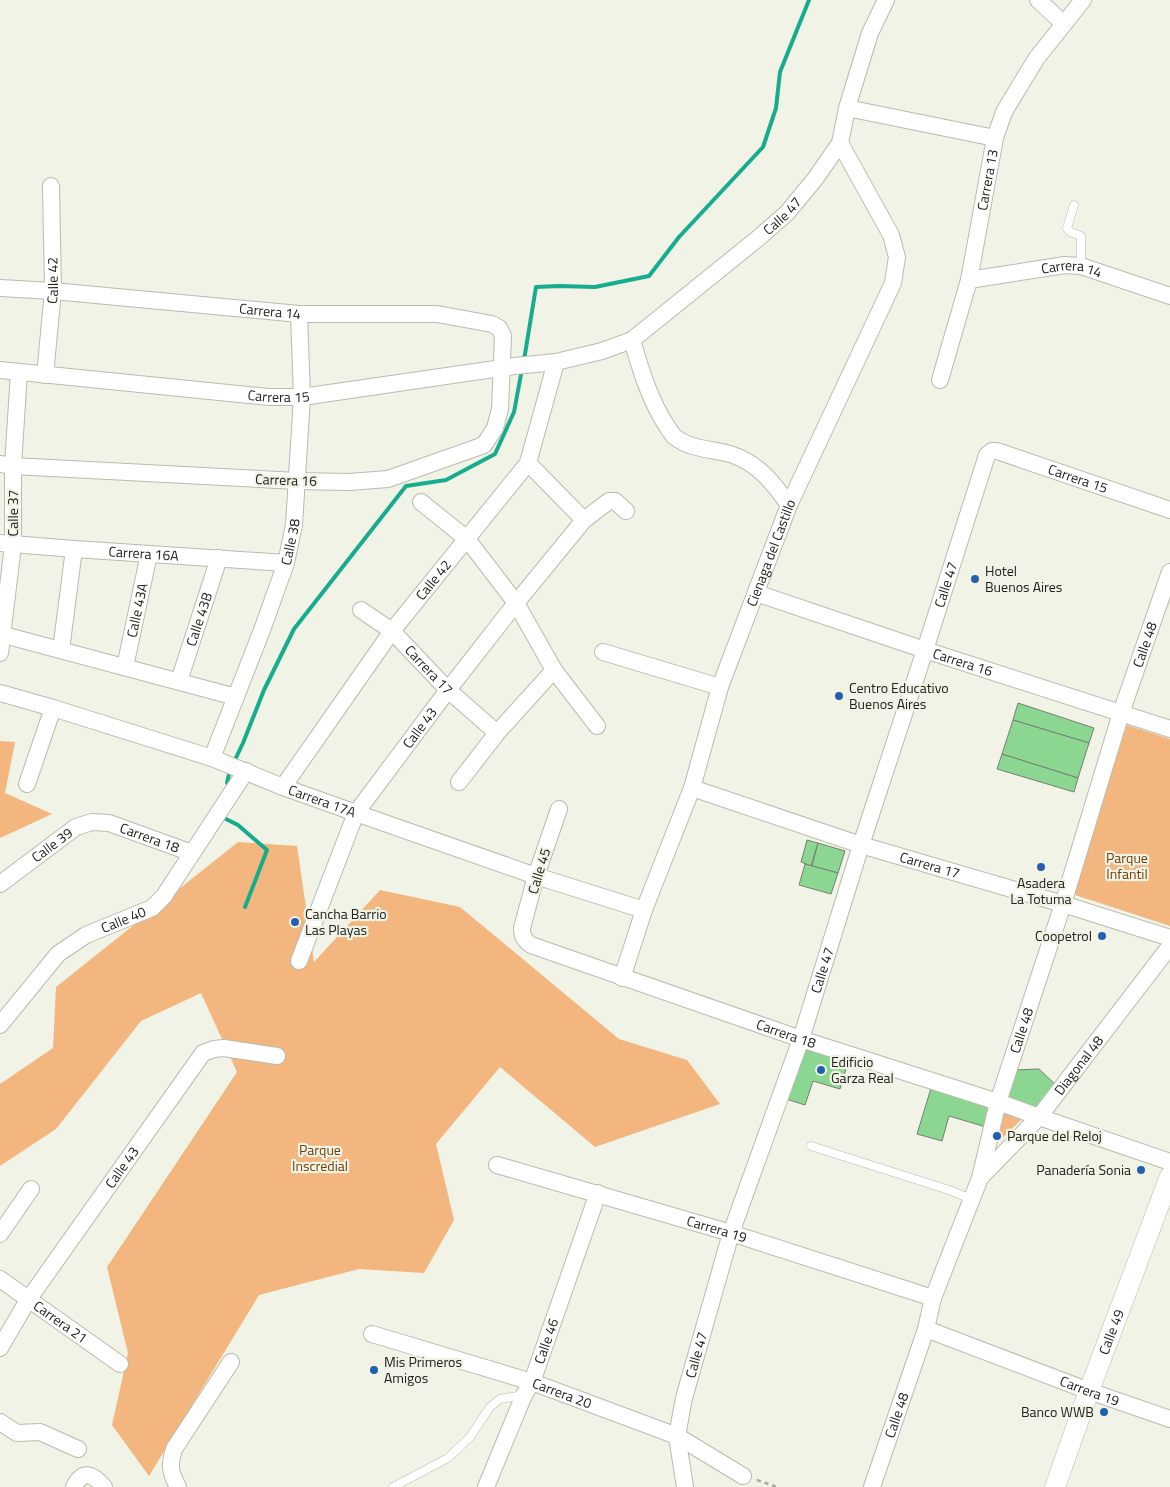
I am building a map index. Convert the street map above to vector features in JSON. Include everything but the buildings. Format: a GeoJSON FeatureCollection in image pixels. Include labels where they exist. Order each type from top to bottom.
{"type":"FeatureCollection","features":[{"type":"Feature","properties":{"kind":"street","name":"Calle 47"},"geometry":{"type":"LineString","coordinates":[[556,362],[602,352],[632,340],[787,213],[815,179],[840,143],[847,108],[870,33],[886,0]]}},
{"type":"Feature","properties":{"kind":"street"},"geometry":{"type":"LineString","coordinates":[[1038,0],[1064,24]]}},
{"type":"Feature","properties":{"kind":"street","name":"Carrera 13"},"geometry":{"type":"LineString","coordinates":[[940,380],[969,280],[995,138],[1004,112],[1036,59],[1082,0]]}},
{"type":"Feature","properties":{"kind":"street"},"geometry":{"type":"LineString","coordinates":[[847,108],[995,138]]}},
{"type":"Feature","properties":{"kind":"street","name":"Cienaga del Castillo"},"geometry":{"type":"LineString","coordinates":[[622,978],[644,910],[692,788],[720,687],[788,505],[893,283],[897,257],[891,235],[840,143]]}},
{"type":"Feature","properties":{"kind":"street","name":"Calle 42"},"geometry":{"type":"LineString","coordinates":[[45,375],[54,291],[52,186]]}},
{"type":"Feature","properties":{"kind":"street","name":"Carrera 14"},"geometry":{"type":"LineString","coordinates":[[969,280],[1065,265],[1081,266],[1170,296]]}},
{"type":"Feature","properties":{"kind":"street","name":"Carrera 14"},"geometry":{"type":"LineString","coordinates":[[0,288],[54,291],[300,314],[438,314],[492,324],[499,328],[503,336],[509,367]]}},
{"type":"Feature","properties":{"kind":"street","name":"Calle 38"},"geometry":{"type":"LineString","coordinates":[[230,765],[236,697],[286,563],[294,525],[302,397],[300,314]]}},
{"type":"Feature","properties":{"kind":"street"},"geometry":{"type":"LineString","coordinates":[[632,340],[647,389],[659,415],[675,437],[694,447],[733,455],[748,462],[772,482],[788,505]]}},
{"type":"Feature","properties":{"kind":"street","name":"Calle 42"},"geometry":{"type":"LineString","coordinates":[[283,786],[392,631],[528,463],[556,362]]}},
{"type":"Feature","properties":{"kind":"street","name":"Carrera 15"},"geometry":{"type":"LineString","coordinates":[[0,370],[269,397],[302,397],[556,362]]}},
{"type":"Feature","properties":{"kind":"street","name":"Carrera 16"},"geometry":{"type":"LineString","coordinates":[[6,465],[297,481],[349,482],[388,480],[484,445],[496,428],[509,367]]}},
{"type":"Feature","properties":{"kind":"street","name":"Calle 37"},"geometry":{"type":"LineString","coordinates":[[0,653],[7,544],[6,465],[19,372]]}},
{"type":"Feature","properties":{"kind":"street","name":"Carrera 15"},"geometry":{"type":"LineString","coordinates":[[987,455],[997,450],[1170,510]]}},
{"type":"Feature","properties":{"kind":"street","name":"Calle 47"},"geometry":{"type":"LineString","coordinates":[[684,1487],[677,1436],[684,1398],[731,1233],[802,1039],[861,845],[987,455]]}},
{"type":"Feature","properties":{"kind":"street"},"geometry":{"type":"LineString","coordinates":[[528,463],[584,520]]}},
{"type":"Feature","properties":{"kind":"street","name":"Calle 43"},"geometry":{"type":"LineString","coordinates":[[299,961],[356,813],[448,690],[584,520],[609,501],[615,501],[626,511]]}},
{"type":"Feature","properties":{"kind":"street"},"geometry":{"type":"LineString","coordinates":[[420,502],[467,539],[516,603],[554,670],[597,726]]}},
{"type":"Feature","properties":{"kind":"street","name":"Carrera 16A"},"geometry":{"type":"LineString","coordinates":[[7,544],[286,563]]}},
{"type":"Feature","properties":{"kind":"street"},"geometry":{"type":"LineString","coordinates":[[61,650],[74,549]]}},
{"type":"Feature","properties":{"kind":"street","name":"Calle 43A"},"geometry":{"type":"LineString","coordinates":[[125,667],[149,554]]}},
{"type":"Feature","properties":{"kind":"street","name":"Calle 43B"},"geometry":{"type":"LineString","coordinates":[[179,681],[218,558]]}},
{"type":"Feature","properties":{"kind":"street","name":"Calle 48"},"geometry":{"type":"LineString","coordinates":[[872,1487],[926,1329],[933,1298],[980,1178],[998,1102],[1063,904],[1121,714],[1170,572]]}},
{"type":"Feature","properties":{"kind":"street","name":"Carrera 16"},"geometry":{"type":"LineString","coordinates":[[756,593],[1170,729]]}},
{"type":"Feature","properties":{"kind":"street","name":"Carrera 17"},"geometry":{"type":"LineString","coordinates":[[361,610],[392,631],[448,690],[497,733]]}},
{"type":"Feature","properties":{"kind":"street"},"geometry":{"type":"LineString","coordinates":[[2,634],[236,697]]}},
{"type":"Feature","properties":{"kind":"street"},"geometry":{"type":"LineString","coordinates":[[603,652],[720,687]]}},
{"type":"Feature","properties":{"kind":"street"},"geometry":{"type":"LineString","coordinates":[[459,782],[497,733],[554,670]]}},
{"type":"Feature","properties":{"kind":"street","name":"Carrera 17A"},"geometry":{"type":"LineString","coordinates":[[0,693],[53,708],[230,765],[356,813],[536,876],[644,910]]}},
{"type":"Feature","properties":{"kind":"street"},"geometry":{"type":"LineString","coordinates":[[27,784],[53,708]]}},
{"type":"Feature","properties":{"kind":"street","name":"Calle 40"},"geometry":{"type":"LineString","coordinates":[[0,1024],[58,954],[86,935],[152,908],[164,896],[192,853],[230,765]]}},
{"type":"Feature","properties":{"kind":"street","name":"Carrera 17"},"geometry":{"type":"LineString","coordinates":[[692,788],[861,845],[1063,904],[1170,938]]}},
{"type":"Feature","properties":{"kind":"street","name":"Calle 45"},"geometry":{"type":"LineString","coordinates":[[522,935],[522,928],[536,876],[559,809]]}},
{"type":"Feature","properties":{"kind":"street","name":"Calle 39"},"geometry":{"type":"LineString","coordinates":[[0,884],[76,827],[92,822],[109,823]]}},
{"type":"Feature","properties":{"kind":"street","name":"Carrera 18"},"geometry":{"type":"LineString","coordinates":[[109,823],[192,853]]}},
{"type":"Feature","properties":{"kind":"street","name":"Carrera 18"},"geometry":{"type":"LineString","coordinates":[[522,935],[525,941],[531,945],[622,978],[802,1039],[998,1102],[1170,1162]]}},
{"type":"Feature","properties":{"kind":"street","name":"Diagonal 48"},"geometry":{"type":"LineString","coordinates":[[980,1178],[1039,1117],[1170,946]]}},
{"type":"Feature","properties":{"kind":"street","name":"Calle 43"},"geometry":{"type":"LineString","coordinates":[[0,1348],[28,1300],[203,1053],[224,1048],[278,1056]]}},
{"type":"Feature","properties":{"kind":"street","name":"Carrera 19"},"geometry":{"type":"LineString","coordinates":[[497,1165],[731,1233],[933,1298]]}},
{"type":"Feature","properties":{"kind":"street","name":"Calle 49"},"geometry":{"type":"LineString","coordinates":[[1055,1487],[1170,1176]]}},
{"type":"Feature","properties":{"kind":"street"},"geometry":{"type":"LineString","coordinates":[[0,1234],[31,1189]]}},
{"type":"Feature","properties":{"kind":"street","name":"Calle 46"},"geometry":{"type":"LineString","coordinates":[[486,1487],[528,1389],[598,1193]]}},
{"type":"Feature","properties":{"kind":"street","name":"Carrera 21"},"geometry":{"type":"LineString","coordinates":[[0,1279],[120,1364]]}},
{"type":"Feature","properties":{"kind":"street","name":"Carrera 19"},"geometry":{"type":"LineString","coordinates":[[926,1329],[1089,1391],[1170,1419]]}},
{"type":"Feature","properties":{"kind":"street","name":"Carrera 20"},"geometry":{"type":"LineString","coordinates":[[372,1334],[528,1389],[677,1436],[743,1476]]}},
{"type":"Feature","properties":{"kind":"street"},"geometry":{"type":"LineString","coordinates":[[178,1487],[172,1476],[171,1460],[174,1449],[231,1362]]}},
{"type":"Feature","properties":{"kind":"street"},"geometry":{"type":"LineString","coordinates":[[0,1422],[17,1433],[40,1432],[78,1449]]}},
{"type":"Feature","properties":{"kind":"street"},"geometry":{"type":"LineString","coordinates":[[74,1487],[82,1477],[88,1475],[96,1478],[104,1487]]}},
{"type":"Feature","properties":{"kind":"lane"},"geometry":{"type":"LineString","coordinates":[[1074,205],[1067,228],[1070,232],[1081,236],[1081,266]]}},
{"type":"Feature","properties":{"kind":"lane"},"geometry":{"type":"LineString","coordinates":[[811,1146],[949,1190],[971,1199]]}},
{"type":"Feature","properties":{"kind":"lane"},"geometry":{"type":"LineString","coordinates":[[393,1487],[448,1458],[470,1437],[490,1407],[500,1399],[528,1389]]}},
{"type":"Feature","properties":{"kind":"path"},"geometry":{"type":"LineString","coordinates":[[743,1476],[776,1487]]}},
{"type":"Feature","properties":{"kind":"green space","name":"Parque Infantil"},"geometry":{"type":"Polygon","coordinates":[[[1127,725],[1170,739],[1170,926],[1072,894],[1127,725]]]}},
{"type":"Feature","properties":{"kind":"green space"},"geometry":{"type":"Polygon","coordinates":[[[0,741],[15,742],[5,793],[52,814],[0,838],[0,741]]]}},
{"type":"Feature","properties":{"kind":"green space","name":"Parque Inscredial"},"geometry":{"type":"Polygon","coordinates":[[[238,842],[297,846],[314,962],[380,890],[460,907],[619,1039],[687,1060],[720,1104],[595,1147],[500,1067],[436,1144],[454,1220],[424,1273],[359,1269],[259,1295],[149,1476],[112,1425],[128,1353],[107,1267],[237,1072],[201,993],[141,1021],[56,1129],[0,1166],[0,1084],[53,1048],[56,987],[238,842]]]}},
{"type":"Feature","properties":{"kind":"green space","name":"Parque del Reloj"},"geometry":{"type":"Polygon","coordinates":[[[999,1108],[1025,1116],[984,1156],[999,1108]]]}},
{"type":"Feature","properties":{"kind":"waterway"},"geometry":{"type":"LineString","coordinates":[[524,360],[536,287],[595,287],[649,276],[679,237],[763,147],[776,108],[780,72],[809,0]]}},
{"type":"Feature","properties":{"kind":"waterway"},"geometry":{"type":"LineString","coordinates":[[234,762],[264,690],[294,629],[406,486],[446,480],[495,454],[514,412],[522,369]]}},
{"type":"Feature","properties":{"kind":"waterway"},"geometry":{"type":"LineString","coordinates":[[227,783],[230,770]]}},
{"type":"Feature","properties":{"kind":"waterway"},"geometry":{"type":"LineString","coordinates":[[224,818],[238,825],[267,850],[245,907]]}},
{"type":"Feature","properties":{"kind":"place","name":"Hotel Buenos Aires"},"geometry":{"type":"Point","coordinates":[975,579]}},
{"type":"Feature","properties":{"kind":"place","name":"Centro Educativo Buenos Aires"},"geometry":{"type":"Point","coordinates":[839,696]}},
{"type":"Feature","properties":{"kind":"place","name":"Asadera La Totuma"},"geometry":{"type":"Point","coordinates":[1041,867]}},
{"type":"Feature","properties":{"kind":"place","name":"Cancha Barrio Las Playas"},"geometry":{"type":"Point","coordinates":[295,922]}},
{"type":"Feature","properties":{"kind":"place","name":"Coopetrol"},"geometry":{"type":"Point","coordinates":[1102,936]}},
{"type":"Feature","properties":{"kind":"place","name":"Edificio Garza Real"},"geometry":{"type":"Point","coordinates":[821,1070]}},
{"type":"Feature","properties":{"kind":"place","name":"Parque del Reloj"},"geometry":{"type":"Point","coordinates":[997,1136]}},
{"type":"Feature","properties":{"kind":"place","name":"Panadería Sonia"},"geometry":{"type":"Point","coordinates":[1141,1170]}},
{"type":"Feature","properties":{"kind":"place","name":"Mis Primeros Amigos"},"geometry":{"type":"Point","coordinates":[374,1370]}},
{"type":"Feature","properties":{"kind":"place","name":"Banco WWB"},"geometry":{"type":"Point","coordinates":[1104,1412]}}]}
